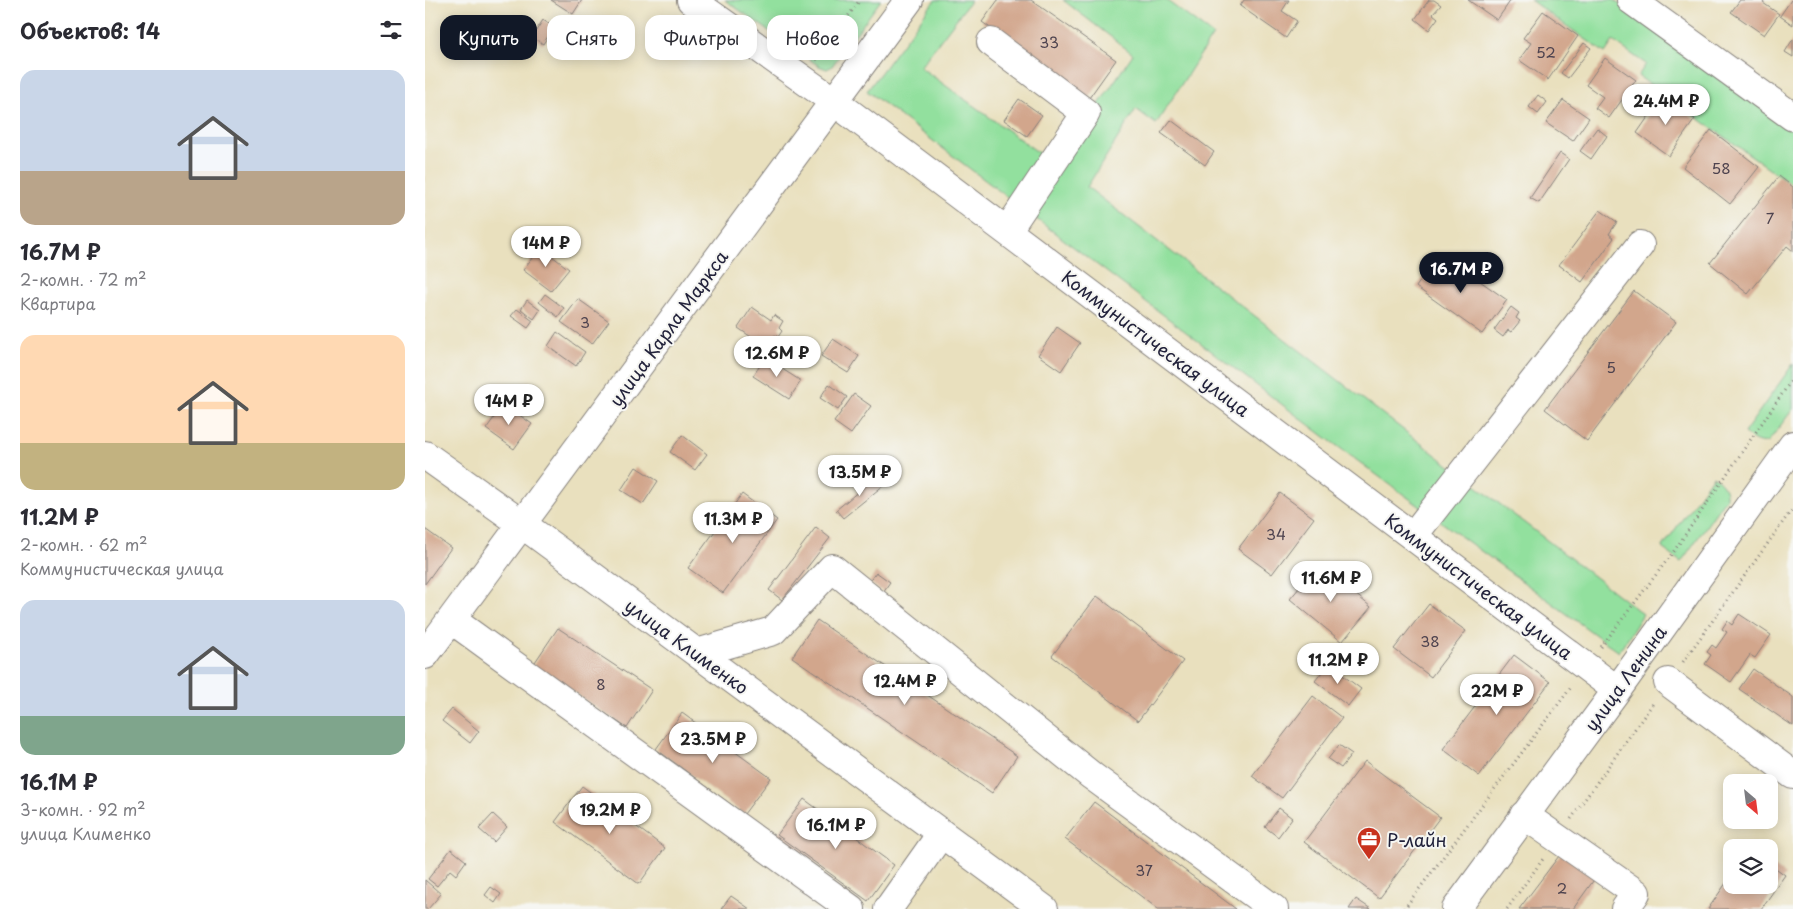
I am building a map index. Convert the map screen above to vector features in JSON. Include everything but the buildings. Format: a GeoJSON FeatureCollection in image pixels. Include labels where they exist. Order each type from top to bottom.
{"type":"FeatureCollection","features":[{"type":"Feature","properties":{"kind":"street","name":"Коммунистическая улица"},"geometry":{"type":"LineString","coordinates":[[691,0],[835,102],[1617,690]]}},
{"type":"Feature","properties":{"kind":"street","name":"улица Карла Маркса"},"geometry":{"type":"LineString","coordinates":[[425,655],[909,0]]}},
{"type":"Feature","properties":{"kind":"street"},"geometry":{"type":"LineString","coordinates":[[1631,0],[1793,117]]}},
{"type":"Feature","properties":{"kind":"street"},"geometry":{"type":"LineString","coordinates":[[991,42],[1086,113],[1007,231]]}},
{"type":"Feature","properties":{"kind":"street"},"geometry":{"type":"LineString","coordinates":[[1413,536],[1640,244]]}},
{"type":"Feature","properties":{"kind":"street","name":"улица Ленина"},"geometry":{"type":"LineString","coordinates":[[1456,909],[1617,690],[1793,445]]}},
{"type":"Feature","properties":{"kind":"street","name":"улица Клименко"},"geometry":{"type":"LineString","coordinates":[[425,455],[523,524],[1045,909]]}},
{"type":"Feature","properties":{"kind":"street"},"geometry":{"type":"LineString","coordinates":[[697,653],[773,631],[832,568],[1092,776],[1273,909]]}},
{"type":"Feature","properties":{"kind":"street"},"geometry":{"type":"LineString","coordinates":[[452,620],[851,909]]}},
{"type":"Feature","properties":{"kind":"street"},"geometry":{"type":"LineString","coordinates":[[1668,682],[1793,775]]}},
{"type":"Feature","properties":{"kind":"street"},"geometry":{"type":"LineString","coordinates":[[1524,815],[1636,893],[1625,909]]}},
{"type":"Feature","properties":{"kind":"street"},"geometry":{"type":"LineString","coordinates":[[888,909],[941,834]]}},
{"type":"Feature","properties":{"kind":"path"},"geometry":{"type":"LineString","coordinates":[[802,78],[860,0]]}},
{"type":"Feature","properties":{"kind":"path"},"geometry":{"type":"LineString","coordinates":[[1507,909],[1793,508]]}},
{"type":"Feature","properties":{"kind":"green space"},"geometry":{"type":"Polygon","coordinates":[[[725,0],[881,0],[858,31],[858,15],[767,15],[767,29],[757,22],[757,15],[746,15],[725,0]]]}},
{"type":"Feature","properties":{"kind":"green space"},"geometry":{"type":"Polygon","coordinates":[[[935,0],[971,0],[920,67],[1057,166],[1133,54],[1063,0],[1166,0],[1213,35],[1156,124],[1136,109],[1087,187],[1643,614],[1619,652],[1325,437],[867,91],[935,0]]]}},
{"type":"Feature","properties":{"kind":"green space"},"geometry":{"type":"Polygon","coordinates":[[[1530,0],[1614,0],[1793,127],[1793,185],[1638,76],[1646,64],[1613,41],[1605,53],[1530,0]]]}},
{"type":"Feature","properties":{"kind":"green space"},"geometry":{"type":"Polygon","coordinates":[[[810,60],[836,60],[827,69],[810,60]]]}},
{"type":"Feature","properties":{"kind":"green space"},"geometry":{"type":"Polygon","coordinates":[[[1793,364],[1793,409],[1768,442],[1755,440],[1744,433],[1793,364]]]}},
{"type":"Feature","properties":{"kind":"green space"},"geometry":{"type":"Polygon","coordinates":[[[1713,476],[1723,485],[1726,491],[1726,498],[1681,562],[1662,548],[1713,476]]]}},
{"type":"Feature","properties":{"kind":"place","name":"Р-лайн"},"geometry":{"type":"Point","coordinates":[1369,860]}}]}
